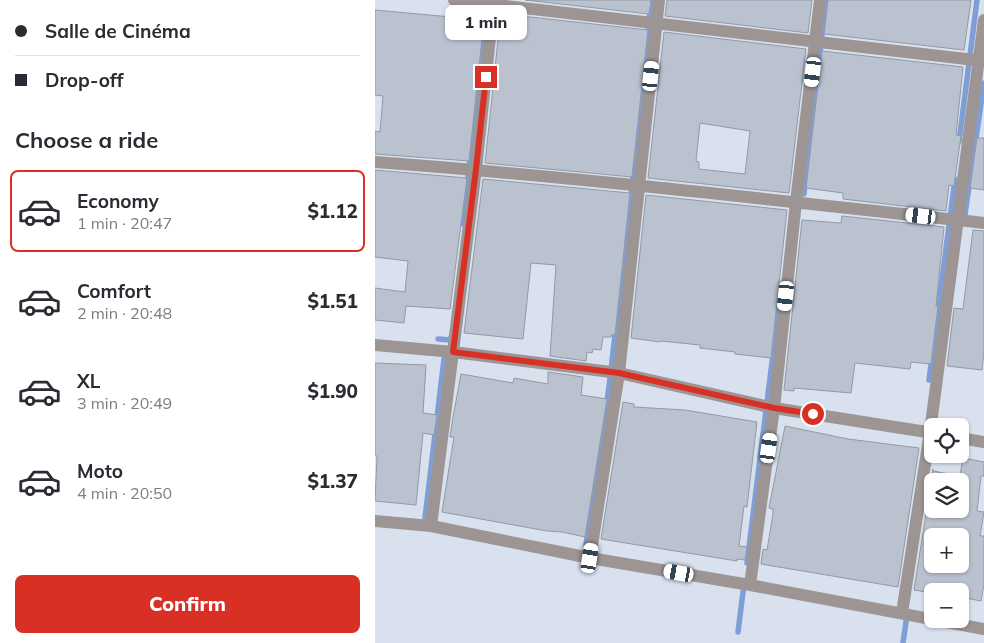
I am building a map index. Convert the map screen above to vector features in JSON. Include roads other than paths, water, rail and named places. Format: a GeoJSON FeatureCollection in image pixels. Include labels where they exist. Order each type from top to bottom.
{"type":"FeatureCollection","features":[{"type":"Feature","properties":{"kind":"street"},"geometry":{"type":"LineString","coordinates":[[453,0],[493,2],[982,61]]}},
{"type":"Feature","properties":{"kind":"street"},"geometry":{"type":"LineString","coordinates":[[590,558],[619,373],[659,0]]}},
{"type":"Feature","properties":{"kind":"street"},"geometry":{"type":"LineString","coordinates":[[750,585],[774,408],[820,0]]}},
{"type":"Feature","properties":{"kind":"street"},"geometry":{"type":"LineString","coordinates":[[431,526],[476,169],[493,2]]}},
{"type":"Feature","properties":{"kind":"street"},"geometry":{"type":"LineString","coordinates":[[933,418],[957,220],[982,61],[984,20]]}},
{"type":"Feature","properties":{"kind":"street"},"geometry":{"type":"LineString","coordinates":[[375,162],[476,169],[640,185],[984,223]]}},
{"type":"Feature","properties":{"kind":"street"},"geometry":{"type":"LineString","coordinates":[[375,345],[453,352],[619,373],[774,408],[924,432]]}},
{"type":"Feature","properties":{"kind":"street"},"geometry":{"type":"LineString","coordinates":[[969,440],[984,442]]}},
{"type":"Feature","properties":{"kind":"street"},"geometry":{"type":"LineString","coordinates":[[902,613],[926,463]]}},
{"type":"Feature","properties":{"kind":"street"},"geometry":{"type":"LineString","coordinates":[[375,521],[431,526],[590,558],[750,585],[984,630]]}},
{"type":"Feature","properties":{"kind":"waterway"},"geometry":{"type":"LineString","coordinates":[[586,545],[609,387],[651,0]]}},
{"type":"Feature","properties":{"kind":"waterway"},"geometry":{"type":"LineString","coordinates":[[804,194],[826,0]]}},
{"type":"Feature","properties":{"kind":"waterway"},"geometry":{"type":"LineString","coordinates":[[959,142],[977,0]]}},
{"type":"Feature","properties":{"kind":"waterway"},"geometry":{"type":"LineString","coordinates":[[463,224],[486,4]]}},
{"type":"Feature","properties":{"kind":"waterway"},"geometry":{"type":"LineString","coordinates":[[964,221],[984,83]]}},
{"type":"Feature","properties":{"kind":"waterway"},"geometry":{"type":"LineString","coordinates":[[929,380],[955,179]]}},
{"type":"Feature","properties":{"kind":"waterway"},"geometry":{"type":"LineString","coordinates":[[747,563],[779,306]]}},
{"type":"Feature","properties":{"kind":"waterway"},"geometry":{"type":"LineString","coordinates":[[438,339],[451,340],[451,337]]}},
{"type":"Feature","properties":{"kind":"waterway"},"geometry":{"type":"LineString","coordinates":[[425,518],[444,359]]}},
{"type":"Feature","properties":{"kind":"waterway"},"geometry":{"type":"LineString","coordinates":[[738,632],[744,584]]}},
{"type":"Feature","properties":{"kind":"waterway"},"geometry":{"type":"LineString","coordinates":[[903,643],[907,615]]}}]}
